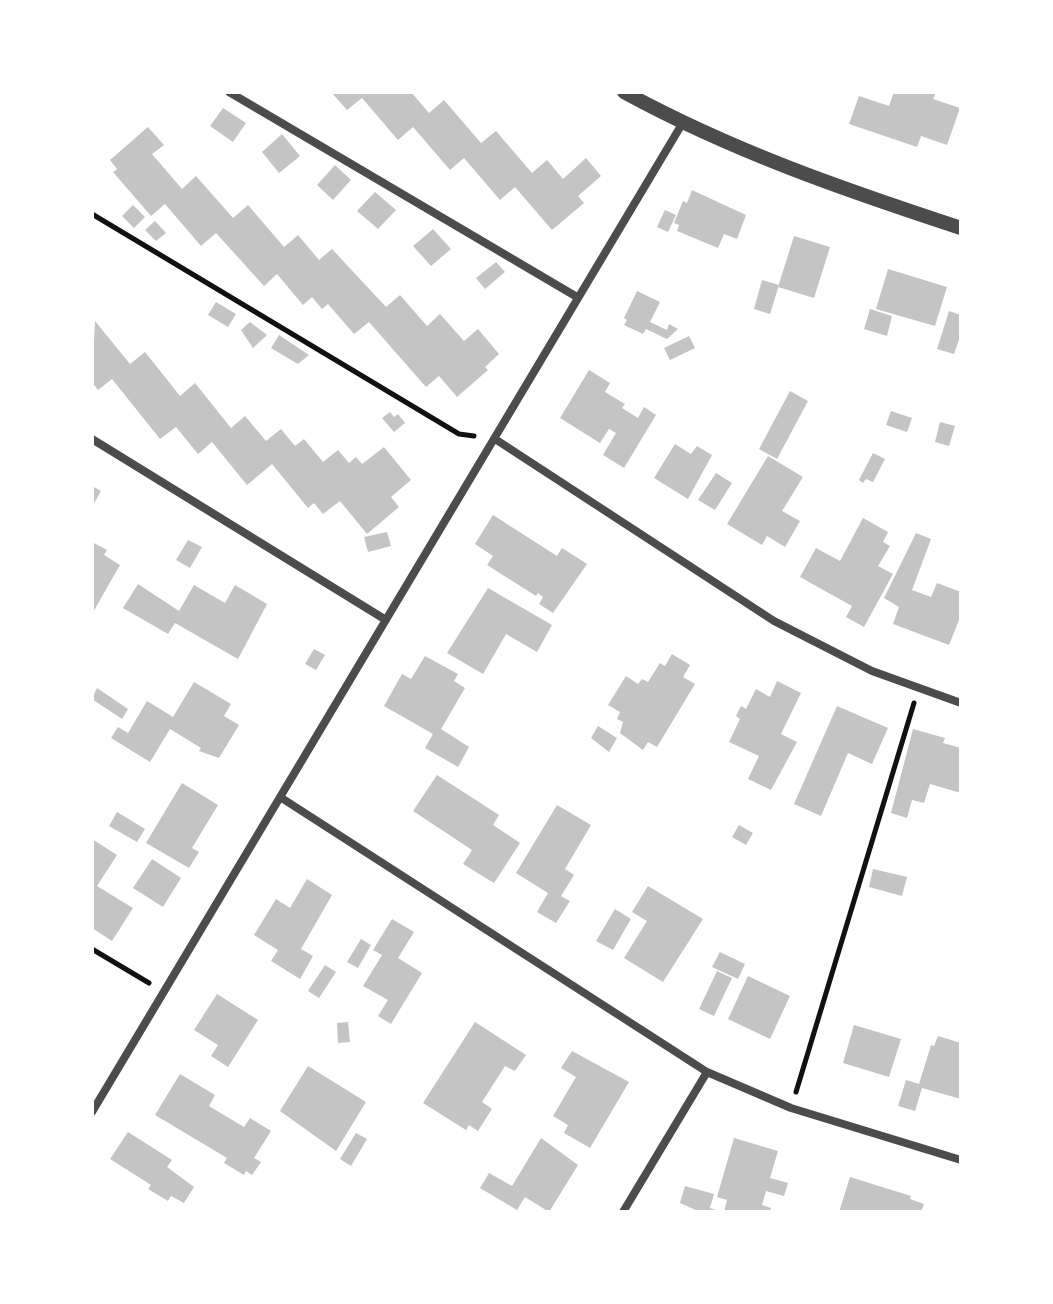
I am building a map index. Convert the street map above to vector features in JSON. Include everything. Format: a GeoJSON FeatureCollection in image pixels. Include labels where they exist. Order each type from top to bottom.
{"type":"FeatureCollection","features":[{"type":"Feature","properties":{"kind":"street"},"geometry":{"type":"LineString","coordinates":[[229,92],[577,297]]}},
{"type":"Feature","properties":{"kind":"street"},"geometry":{"type":"LineString","coordinates":[[624,92],[682,124],[803,176],[961,228]]}},
{"type":"Feature","properties":{"kind":"street"},"geometry":{"type":"LineString","coordinates":[[92,1112],[682,124]]}},
{"type":"Feature","properties":{"kind":"street"},"geometry":{"type":"LineString","coordinates":[[92,439],[386,620]]}},
{"type":"Feature","properties":{"kind":"street"},"geometry":{"type":"LineString","coordinates":[[495,439],[774,621],[872,671],[961,703]]}},
{"type":"Feature","properties":{"kind":"street"},"geometry":{"type":"LineString","coordinates":[[280,797],[707,1072],[791,1108],[961,1160]]}},
{"type":"Feature","properties":{"kind":"street"},"geometry":{"type":"LineString","coordinates":[[623,1212],[707,1072]]}},
{"type":"Feature","properties":{"kind":"path"},"geometry":{"type":"LineString","coordinates":[[92,214],[459,434],[495,439]]}},
{"type":"Feature","properties":{"kind":"path"},"geometry":{"type":"LineString","coordinates":[[791,1108],[919,688]]}},
{"type":"Feature","properties":{"kind":"path"},"geometry":{"type":"LineString","coordinates":[[92,949],[162,991]]}},
{"type":"Feature","properties":{"kind":"building"},"geometry":{"type":"Polygon","coordinates":[[[331,92],[411,92],[429,113],[444,100],[481,143],[496,131],[532,173],[547,160],[563,179],[586,158],[601,176],[578,196],[584,203],[552,230],[515,187],[500,200],[464,158],[450,170],[413,127],[398,140],[362,98],[347,110],[331,92]]]}},
{"type":"Feature","properties":{"kind":"building"},"geometry":{"type":"Polygon","coordinates":[[[894,92],[936,92],[933,99],[960,108],[947,145],[921,136],[917,147],[849,124],[859,96],[889,106],[894,92]]]}},
{"type":"Feature","properties":{"kind":"building"},"geometry":{"type":"Polygon","coordinates":[[[223,108],[246,123],[233,142],[210,126],[223,108]]]}},
{"type":"Feature","properties":{"kind":"building"},"geometry":{"type":"Polygon","coordinates":[[[148,127],[164,145],[152,154],[182,189],[196,176],[233,218],[248,205],[284,247],[298,235],[319,260],[332,249],[386,307],[400,295],[427,326],[440,314],[464,341],[478,329],[499,354],[485,367],[488,370],[457,397],[439,376],[426,387],[369,322],[354,334],[328,304],[322,309],[312,297],[303,305],[277,274],[264,286],[216,233],[201,246],[165,204],[151,216],[113,172],[117,169],[110,160],[148,127]]]}},
{"type":"Feature","properties":{"kind":"building"},"geometry":{"type":"Polygon","coordinates":[[[282,134],[300,156],[279,173],[262,152],[282,134]]]}},
{"type":"Feature","properties":{"kind":"building"},"geometry":{"type":"Polygon","coordinates":[[[335,165],[351,180],[333,200],[317,185],[335,165]]]}},
{"type":"Feature","properties":{"kind":"building"},"geometry":{"type":"Polygon","coordinates":[[[692,190],[746,215],[737,239],[724,234],[718,248],[677,231],[679,225],[674,223],[683,201],[687,203],[692,190]]]}},
{"type":"Feature","properties":{"kind":"building"},"geometry":{"type":"Polygon","coordinates":[[[375,192],[396,210],[378,229],[357,211],[375,192]]]}},
{"type":"Feature","properties":{"kind":"building"},"geometry":{"type":"Polygon","coordinates":[[[133,205],[145,217],[134,228],[122,216],[133,205]]]}},
{"type":"Feature","properties":{"kind":"building"},"geometry":{"type":"Polygon","coordinates":[[[665,210],[676,215],[668,232],[657,227],[665,210]]]}},
{"type":"Feature","properties":{"kind":"building"},"geometry":{"type":"Polygon","coordinates":[[[155,221],[166,233],[156,241],[145,230],[155,221]]]}},
{"type":"Feature","properties":{"kind":"building"},"geometry":{"type":"Polygon","coordinates":[[[433,229],[451,249],[431,266],[413,246],[433,229]]]}},
{"type":"Feature","properties":{"kind":"building"},"geometry":{"type":"Polygon","coordinates":[[[794,236],[830,247],[814,298],[778,287],[794,236]]]}},
{"type":"Feature","properties":{"kind":"building"},"geometry":{"type":"Polygon","coordinates":[[[496,262],[505,272],[485,289],[476,278],[496,262]]]}},
{"type":"Feature","properties":{"kind":"building"},"geometry":{"type":"Polygon","coordinates":[[[888,269],[947,287],[935,326],[876,309],[888,269]]]}},
{"type":"Feature","properties":{"kind":"building"},"geometry":{"type":"Polygon","coordinates":[[[762,280],[779,285],[770,314],[754,309],[762,280]]]}},
{"type":"Feature","properties":{"kind":"building"},"geometry":{"type":"Polygon","coordinates":[[[637,291],[660,302],[650,322],[667,330],[669,324],[678,329],[667,339],[646,329],[643,334],[624,325],[627,320],[624,318],[637,291]]]}},
{"type":"Feature","properties":{"kind":"building"},"geometry":{"type":"Polygon","coordinates":[[[216,302],[236,314],[228,327],[208,315],[216,302]]]}},
{"type":"Feature","properties":{"kind":"building"},"geometry":{"type":"Polygon","coordinates":[[[870,309],[892,316],[887,336],[864,329],[870,309]]]}},
{"type":"Feature","properties":{"kind":"building"},"geometry":{"type":"Polygon","coordinates":[[[949,311],[961,315],[961,334],[954,354],[937,349],[949,311]]]}},
{"type":"Feature","properties":{"kind":"building"},"geometry":{"type":"Polygon","coordinates":[[[95,321],[130,364],[145,352],[180,396],[195,383],[231,428],[245,416],[266,441],[281,429],[295,446],[304,439],[323,462],[338,450],[349,463],[356,457],[362,464],[384,447],[411,480],[391,497],[399,507],[367,534],[340,501],[323,514],[314,503],[308,508],[272,464],[247,485],[212,442],[198,454],[176,427],[160,439],[112,379],[98,390],[92,382],[95,321]]]}},
{"type":"Feature","properties":{"kind":"building"},"geometry":{"type":"Polygon","coordinates":[[[250,322],[267,335],[253,348],[241,330],[250,322]]]}},
{"type":"Feature","properties":{"kind":"building"},"geometry":{"type":"Polygon","coordinates":[[[279,335],[309,355],[298,364],[271,348],[279,335]]]}},
{"type":"Feature","properties":{"kind":"building"},"geometry":{"type":"Polygon","coordinates":[[[689,336],[695,348],[670,360],[664,348],[689,336]]]}},
{"type":"Feature","properties":{"kind":"building"},"geometry":{"type":"Polygon","coordinates":[[[589,370],[610,383],[605,392],[625,404],[622,408],[638,418],[644,407],[656,415],[624,468],[603,455],[616,433],[609,429],[600,443],[560,418],[589,370]]]}},
{"type":"Feature","properties":{"kind":"building"},"geometry":{"type":"Polygon","coordinates":[[[790,391],[808,401],[777,459],[759,449],[790,391]]]}},
{"type":"Feature","properties":{"kind":"building"},"geometry":{"type":"Polygon","coordinates":[[[891,411],[912,418],[907,432],[886,425],[891,411]]]}},
{"type":"Feature","properties":{"kind":"building"},"geometry":{"type":"Polygon","coordinates":[[[390,412],[394,417],[398,414],[405,423],[394,432],[382,418],[390,412]]]}},
{"type":"Feature","properties":{"kind":"building"},"geometry":{"type":"Polygon","coordinates":[[[940,422],[955,426],[949,446],[935,442],[940,422]]]}},
{"type":"Feature","properties":{"kind":"building"},"geometry":{"type":"Polygon","coordinates":[[[675,444],[691,454],[697,446],[712,455],[688,499],[654,478],[675,444]]]}},
{"type":"Feature","properties":{"kind":"building"},"geometry":{"type":"Polygon","coordinates":[[[873,453],[885,459],[873,482],[866,479],[863,483],[859,480],[873,453]]]}},
{"type":"Feature","properties":{"kind":"building"},"geometry":{"type":"Polygon","coordinates":[[[768,456],[803,477],[782,511],[800,521],[785,547],[767,536],[762,545],[727,524],[768,456]]]}},
{"type":"Feature","properties":{"kind":"building"},"geometry":{"type":"Polygon","coordinates":[[[716,473],[732,483],[715,510],[698,500],[716,473]]]}},
{"type":"Feature","properties":{"kind":"building"},"geometry":{"type":"Polygon","coordinates":[[[92,486],[101,491],[92,507],[92,486]]]}},
{"type":"Feature","properties":{"kind":"building"},"geometry":{"type":"Polygon","coordinates":[[[493,515],[557,556],[562,548],[587,564],[553,613],[539,604],[543,597],[538,593],[536,596],[487,565],[493,556],[475,544],[493,515]]]}},
{"type":"Feature","properties":{"kind":"building"},"geometry":{"type":"Polygon","coordinates":[[[863,518],[888,532],[883,542],[890,546],[878,566],[893,574],[864,627],[846,617],[852,606],[800,577],[816,548],[840,561],[863,518]]]}},
{"type":"Feature","properties":{"kind":"building"},"geometry":{"type":"Polygon","coordinates":[[[387,532],[391,546],[368,552],[364,537],[387,532]]]}},
{"type":"Feature","properties":{"kind":"building"},"geometry":{"type":"Polygon","coordinates":[[[916,533],[931,539],[912,590],[931,597],[937,583],[961,592],[961,615],[949,645],[893,624],[899,607],[884,598],[916,533]]]}},
{"type":"Feature","properties":{"kind":"building"},"geometry":{"type":"Polygon","coordinates":[[[188,540],[202,547],[190,568],[176,560],[188,540]]]}},
{"type":"Feature","properties":{"kind":"building"},"geometry":{"type":"Polygon","coordinates":[[[92,542],[107,550],[104,555],[120,565],[92,614],[92,542]]]}},
{"type":"Feature","properties":{"kind":"building"},"geometry":{"type":"Polygon","coordinates":[[[138,584],[179,611],[194,585],[225,603],[235,585],[267,604],[238,659],[175,623],[168,634],[123,608],[138,584]]]}},
{"type":"Feature","properties":{"kind":"building"},"geometry":{"type":"Polygon","coordinates":[[[488,588],[552,625],[537,652],[506,634],[483,674],[447,653],[488,588]]]}},
{"type":"Feature","properties":{"kind":"building"},"geometry":{"type":"Polygon","coordinates":[[[314,649],[325,655],[316,670],[305,664],[314,649]]]}},
{"type":"Feature","properties":{"kind":"building"},"geometry":{"type":"Polygon","coordinates":[[[672,654],[690,665],[683,677],[695,684],[657,747],[648,742],[643,750],[620,733],[623,722],[617,719],[620,712],[608,705],[626,676],[638,684],[642,679],[648,682],[660,663],[665,666],[672,654]]]}},
{"type":"Feature","properties":{"kind":"building"},"geometry":{"type":"Polygon","coordinates":[[[425,656],[458,674],[454,681],[465,688],[441,729],[469,747],[458,767],[425,748],[433,734],[384,706],[402,674],[411,679],[425,656]]]}},
{"type":"Feature","properties":{"kind":"building"},"geometry":{"type":"Polygon","coordinates":[[[777,681],[801,693],[781,734],[797,742],[771,790],[748,779],[759,756],[729,742],[740,719],[736,716],[741,706],[746,709],[756,689],[770,697],[777,681]]]}},
{"type":"Feature","properties":{"kind":"building"},"geometry":{"type":"Polygon","coordinates":[[[194,682],[231,704],[224,716],[239,725],[219,758],[199,751],[201,748],[170,729],[150,762],[111,738],[118,727],[128,733],[147,701],[173,717],[194,682]]]}},
{"type":"Feature","properties":{"kind":"building"},"geometry":{"type":"Polygon","coordinates":[[[97,688],[128,709],[122,719],[92,699],[97,688]]]}},
{"type":"Feature","properties":{"kind":"building"},"geometry":{"type":"Polygon","coordinates":[[[837,706],[888,728],[872,764],[848,753],[821,816],[794,804],[837,706]]]}},
{"type":"Feature","properties":{"kind":"building"},"geometry":{"type":"Polygon","coordinates":[[[598,726],[617,738],[609,752],[591,738],[598,726]]]}},
{"type":"Feature","properties":{"kind":"building"},"geometry":{"type":"Polygon","coordinates":[[[913,729],[945,738],[943,743],[961,748],[961,793],[930,784],[924,803],[912,800],[907,818],[891,813],[913,729]]]}},
{"type":"Feature","properties":{"kind":"building"},"geometry":{"type":"Polygon","coordinates":[[[437,775],[499,815],[493,825],[520,843],[494,883],[463,864],[472,850],[413,811],[437,775]]]}},
{"type":"Feature","properties":{"kind":"building"},"geometry":{"type":"Polygon","coordinates":[[[182,783],[218,805],[192,848],[199,852],[189,868],[146,843],[182,783]]]}},
{"type":"Feature","properties":{"kind":"building"},"geometry":{"type":"Polygon","coordinates":[[[557,805],[591,825],[565,869],[574,875],[561,896],[570,901],[556,923],[537,912],[548,893],[516,873],[557,805]]]}},
{"type":"Feature","properties":{"kind":"building"},"geometry":{"type":"Polygon","coordinates":[[[117,812],[145,829],[137,842],[109,826],[117,812]]]}},
{"type":"Feature","properties":{"kind":"building"},"geometry":{"type":"Polygon","coordinates":[[[739,825],[753,833],[746,845],[732,837],[739,825]]]}},
{"type":"Feature","properties":{"kind":"building"},"geometry":{"type":"Polygon","coordinates":[[[92,839],[117,855],[97,886],[133,908],[112,941],[92,928],[92,839]]]}},
{"type":"Feature","properties":{"kind":"building"},"geometry":{"type":"Polygon","coordinates":[[[152,859],[181,878],[163,907],[133,888],[152,859]]]}},
{"type":"Feature","properties":{"kind":"building"},"geometry":{"type":"Polygon","coordinates":[[[873,869],[907,877],[902,896],[869,887],[873,869]]]}},
{"type":"Feature","properties":{"kind":"building"},"geometry":{"type":"Polygon","coordinates":[[[307,879],[332,895],[301,949],[313,956],[300,979],[271,961],[278,950],[254,935],[276,899],[290,908],[307,879]]]}},
{"type":"Feature","properties":{"kind":"building"},"geometry":{"type":"Polygon","coordinates":[[[648,886],[703,919],[663,982],[624,958],[647,921],[632,912],[648,886]]]}},
{"type":"Feature","properties":{"kind":"building"},"geometry":{"type":"Polygon","coordinates":[[[615,909],[631,919],[613,950],[596,941],[615,909]]]}},
{"type":"Feature","properties":{"kind":"building"},"geometry":{"type":"Polygon","coordinates":[[[392,919],[414,932],[398,958],[422,973],[391,1024],[378,1016],[388,1000],[363,986],[382,955],[373,950],[392,919]]]}},
{"type":"Feature","properties":{"kind":"building"},"geometry":{"type":"Polygon","coordinates":[[[361,939],[371,945],[358,968],[347,962],[361,939]]]}},
{"type":"Feature","properties":{"kind":"building"},"geometry":{"type":"Polygon","coordinates":[[[720,952],[745,964],[738,979],[712,967],[720,952]]]}},
{"type":"Feature","properties":{"kind":"building"},"geometry":{"type":"Polygon","coordinates":[[[325,965],[336,972],[319,998],[308,991],[325,965]]]}},
{"type":"Feature","properties":{"kind":"building"},"geometry":{"type":"Polygon","coordinates":[[[717,971],[732,978],[714,1016],[699,1009],[717,971]]]}},
{"type":"Feature","properties":{"kind":"building"},"geometry":{"type":"Polygon","coordinates":[[[748,976],[790,996],[770,1039],[728,1019],[748,976]]]}},
{"type":"Feature","properties":{"kind":"building"},"geometry":{"type":"Polygon","coordinates":[[[217,994],[258,1020],[228,1067],[211,1056],[218,1045],[194,1030],[217,994]]]}},
{"type":"Feature","properties":{"kind":"building"},"geometry":{"type":"Polygon","coordinates":[[[348,1022],[350,1042],[338,1043],[337,1023],[348,1022]]]}},
{"type":"Feature","properties":{"kind":"building"},"geometry":{"type":"Polygon","coordinates":[[[475,1022],[526,1055],[515,1071],[505,1066],[482,1102],[492,1109],[478,1131],[469,1125],[466,1130],[423,1103],[475,1022]]]}},
{"type":"Feature","properties":{"kind":"building"},"geometry":{"type":"Polygon","coordinates":[[[854,1025],[901,1039],[889,1077],[843,1063],[854,1025]]]}},
{"type":"Feature","properties":{"kind":"building"},"geometry":{"type":"Polygon","coordinates":[[[938,1036],[961,1043],[961,1099],[922,1088],[915,1111],[898,1106],[906,1080],[919,1084],[931,1045],[934,1046],[938,1036]]]}},
{"type":"Feature","properties":{"kind":"building"},"geometry":{"type":"Polygon","coordinates":[[[572,1051],[629,1082],[590,1148],[564,1133],[568,1125],[553,1116],[576,1077],[561,1068],[572,1051]]]}},
{"type":"Feature","properties":{"kind":"building"},"geometry":{"type":"Polygon","coordinates":[[[308,1066],[366,1102],[336,1151],[280,1111],[308,1066]]]}},
{"type":"Feature","properties":{"kind":"building"},"geometry":{"type":"Polygon","coordinates":[[[180,1074],[215,1095],[209,1106],[244,1127],[250,1118],[271,1131],[254,1158],[261,1162],[252,1175],[246,1171],[244,1175],[224,1163],[227,1158],[155,1115],[180,1074]]]}},
{"type":"Feature","properties":{"kind":"building"},"geometry":{"type":"Polygon","coordinates":[[[128,1132],[172,1160],[167,1167],[194,1187],[184,1203],[171,1196],[168,1201],[148,1189],[151,1185],[110,1159],[128,1132]]]}},
{"type":"Feature","properties":{"kind":"building"},"geometry":{"type":"Polygon","coordinates":[[[356,1133],[367,1139],[351,1166],[340,1159],[356,1133]]]}},
{"type":"Feature","properties":{"kind":"building"},"geometry":{"type":"Polygon","coordinates":[[[541,1138],[578,1165],[549,1212],[525,1197],[517,1210],[480,1188],[489,1173],[512,1186],[541,1138]]]}},
{"type":"Feature","properties":{"kind":"building"},"geometry":{"type":"Polygon","coordinates":[[[734,1138],[778,1151],[770,1178],[788,1183],[784,1196],[766,1191],[762,1205],[771,1208],[770,1212],[724,1212],[727,1200],[717,1197],[734,1138]]]}},
{"type":"Feature","properties":{"kind":"building"},"geometry":{"type":"Polygon","coordinates":[[[850,1177],[911,1196],[910,1199],[924,1204],[921,1212],[839,1212],[850,1177]]]}},
{"type":"Feature","properties":{"kind":"building"},"geometry":{"type":"Polygon","coordinates":[[[685,1186],[714,1194],[710,1208],[722,1212],[700,1212],[680,1203],[685,1186]]]}}]}
